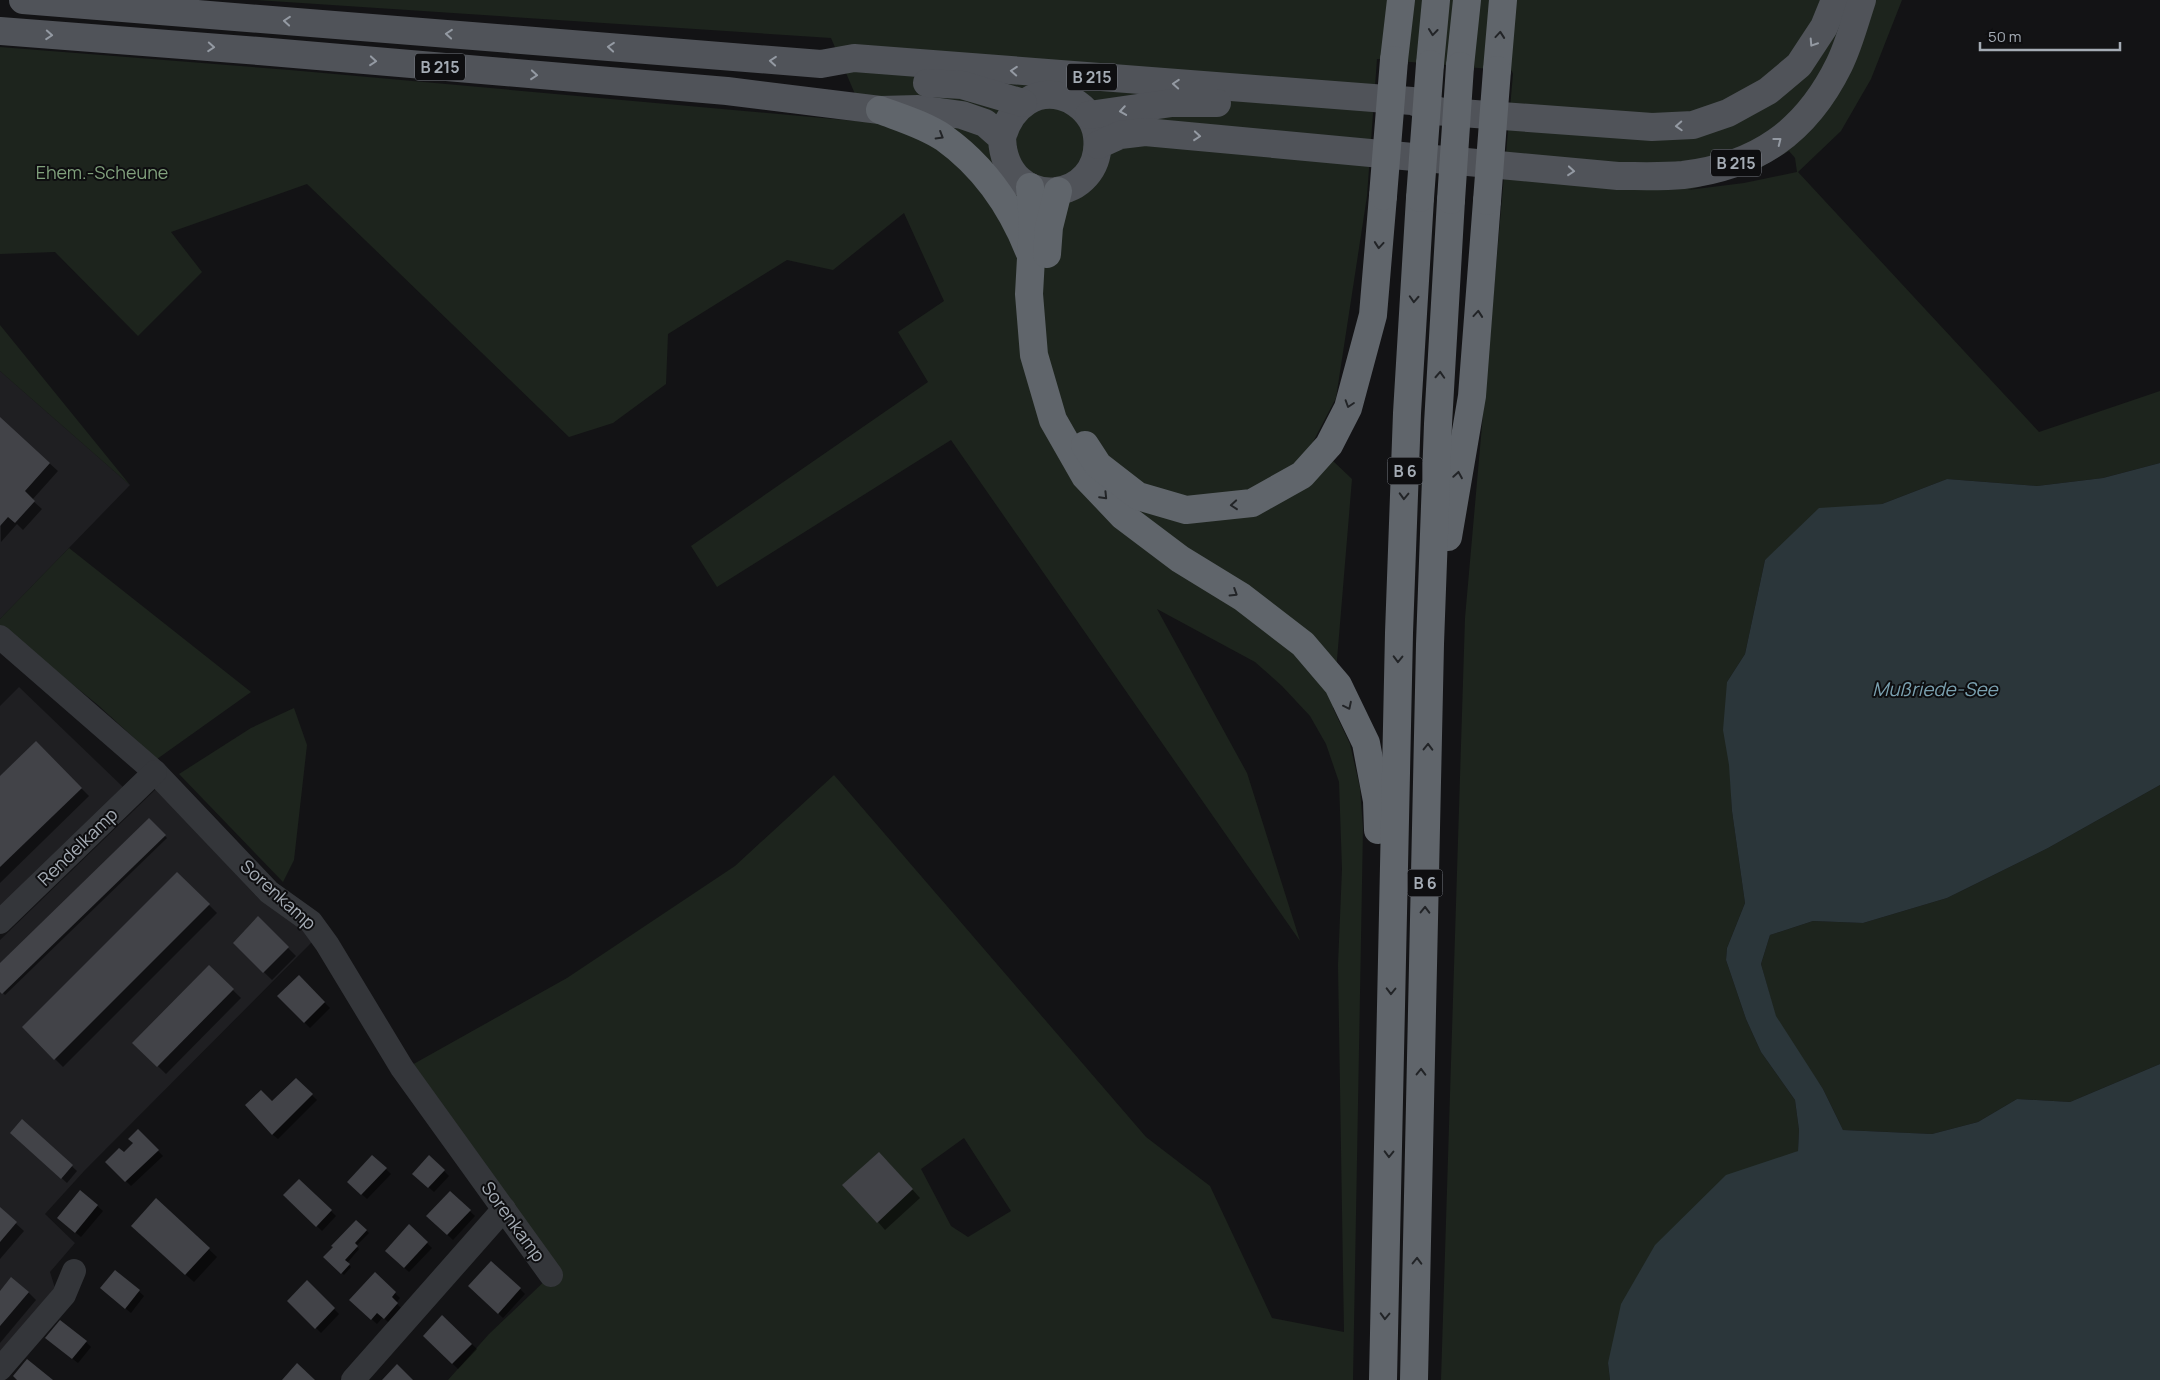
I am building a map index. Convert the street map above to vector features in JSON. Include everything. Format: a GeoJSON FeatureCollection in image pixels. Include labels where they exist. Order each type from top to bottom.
{"type":"FeatureCollection","features":[{"type":"Feature","properties":{"kind":"highway"},"geometry":{"type":"LineString","coordinates":[[1058,191],[1049,227],[1043,290],[1046,356],[1065,415],[1098,465],[1138,496],[1186,510],[1252,503],[1302,475],[1329,445],[1348,408],[1373,315],[1394,60],[1401,0]]}},
{"type":"Feature","properties":{"kind":"highway","name":"B 6"},"geometry":{"type":"LineString","coordinates":[[1383,1380],[1400,594],[1407,413],[1420,198],[1436,0]]}},
{"type":"Feature","properties":{"kind":"highway","name":"B 6"},"geometry":{"type":"LineString","coordinates":[[1414,1380],[1430,644],[1438,424],[1460,66],[1467,0]]}},
{"type":"Feature","properties":{"kind":"highway"},"geometry":{"type":"LineString","coordinates":[[1430,644],[1472,396],[1503,0]]}},
{"type":"Feature","properties":{"kind":"highway"},"geometry":{"type":"LineString","coordinates":[[880,110],[914,122],[942,137],[970,159],[1000,195],[1020,228],[1032,258]]}},
{"type":"Feature","properties":{"kind":"highway"},"geometry":{"type":"LineString","coordinates":[[1030,187],[1033,222],[1029,294],[1034,355],[1053,420],[1085,476],[1130,521],[1180,559],[1242,597],[1303,644],[1338,685],[1366,743],[1378,801],[1378,920],[1392,943]]}},
{"type":"Feature","properties":{"kind":"main road","name":"B 215"},"geometry":{"type":"LineString","coordinates":[[23,0],[821,64],[854,58],[1412,101],[1436,110]]}},
{"type":"Feature","properties":{"kind":"main road","name":"B 215"},"geometry":{"type":"LineString","coordinates":[[1089,115],[1172,103],[1202,102],[1279,108],[1319,107],[1411,114],[1436,110],[1652,127],[1693,125],[1728,113],[1768,91],[1799,65],[1824,27],[1835,0]]}},
{"type":"Feature","properties":{"kind":"main road","name":"B 215"},"geometry":{"type":"LineString","coordinates":[[821,64],[849,77],[962,85],[1023,103],[1036,97],[1051,95],[1066,98],[1079,105],[1089,115],[1096,130],[1098,145],[1120,135],[1145,132],[1618,176],[1683,175],[1742,162],[1770,147],[1800,124],[1823,94],[1840,63],[1862,0]]}},
{"type":"Feature","properties":{"kind":"main road","name":"B 215"},"geometry":{"type":"LineString","coordinates":[[0,31],[727,91],[880,110],[918,109],[962,115],[985,123],[1002,138]]}},
{"type":"Feature","properties":{"kind":"main road"},"geometry":{"type":"LineString","coordinates":[[1023,103],[1009,118],[1002,138],[1003,153],[1008,167],[1017,179],[1030,187],[1044,191],[1058,191],[1071,187],[1082,180],[1090,170],[1096,158],[1098,145]]}},
{"type":"Feature","properties":{"kind":"street","name":"Sorenkamp"},"geometry":{"type":"LineString","coordinates":[[0,638],[155,772],[269,892],[311,922],[327,944],[402,1068],[551,1275]]}},
{"type":"Feature","properties":{"kind":"street","name":"Rendelkamp"},"geometry":{"type":"LineString","coordinates":[[0,922],[155,772]]}},
{"type":"Feature","properties":{"kind":"street"},"geometry":{"type":"LineString","coordinates":[[353,1380],[504,1209]]}},
{"type":"Feature","properties":{"kind":"street"},"geometry":{"type":"LineString","coordinates":[[0,1369],[64,1295],[74,1271]]}},
{"type":"Feature","properties":{"kind":"shaded area"},"geometry":{"type":"Polygon","coordinates":[[[0,371],[130,485],[0,619],[0,371]]]}},
{"type":"Feature","properties":{"kind":"shaded area"},"geometry":{"type":"Polygon","coordinates":[[[19,687],[124,788],[0,909],[0,706],[19,687]]]}},
{"type":"Feature","properties":{"kind":"shaded area"},"geometry":{"type":"Polygon","coordinates":[[[156,789],[259,899],[291,915],[316,938],[85,1170],[45,1214],[75,1243],[50,1272],[55,1288],[0,1352],[0,940],[156,789]]]}},
{"type":"Feature","properties":{"kind":"green space","name":"Ehem.-Scheune"},"geometry":{"type":"Polygon","coordinates":[[[256,0],[1902,0],[1871,79],[1841,131],[1798,172],[2039,432],[2160,391],[2160,463],[2103,478],[2037,486],[1947,479],[1882,504],[1861,506],[1765,560],[1745,654],[1727,682],[1732,811],[1745,903],[1727,948],[1726,960],[1746,1019],[1761,1052],[1795,1100],[1799,1130],[1798,1151],[1608,1363],[1610,1380],[1441,1380],[1465,618],[1513,74],[1512,71],[1377,59],[1367,196],[1336,398],[1313,442],[1352,479],[1333,708],[1350,744],[1360,788],[1363,828],[1353,1380],[448,1380],[489,1334],[551,1275],[410,1066],[567,978],[735,866],[834,775],[1146,1137],[1210,1186],[1272,1318],[1344,1332],[1338,965],[1342,869],[1339,782],[1326,744],[1310,716],[1282,686],[1255,662],[1157,609],[1247,773],[1300,941],[951,440],[717,587],[691,546],[928,382],[898,332],[944,301],[904,213],[833,270],[787,260],[668,334],[666,384],[613,423],[569,437],[307,184],[171,232],[202,272],[138,336],[55,252],[0,254],[0,47],[290,70],[867,122],[831,38],[256,0]],[[1789,151],[1755,171],[1688,190],[1744,183],[1797,172],[1795,158],[1789,151]],[[964,1138],[921,1169],[951,1226],[968,1237],[1011,1211],[964,1138]]]}},
{"type":"Feature","properties":{"kind":"green space"},"geometry":{"type":"Polygon","coordinates":[[[0,325],[130,485],[0,371],[0,325]]]}},
{"type":"Feature","properties":{"kind":"green space"},"geometry":{"type":"Polygon","coordinates":[[[69,548],[251,692],[157,759],[98,705],[0,626],[0,619],[69,548]]]}},
{"type":"Feature","properties":{"kind":"green space"},"geometry":{"type":"Polygon","coordinates":[[[294,708],[307,745],[294,860],[283,882],[179,774],[251,728],[294,708]]]}},
{"type":"Feature","properties":{"kind":"green space"},"geometry":{"type":"Polygon","coordinates":[[[2160,785],[2160,1064],[2070,1102],[2017,1099],[1978,1122],[1932,1134],[1843,1130],[1823,1089],[1777,1022],[1761,964],[1770,935],[1813,921],[1863,923],[1947,898],[2048,848],[2160,785]]]}},
{"type":"Feature","properties":{"kind":"water","name":"Mußriede-See"},"geometry":{"type":"Polygon","coordinates":[[[2160,463],[2160,785],[2048,848],[1947,898],[1863,923],[1813,921],[1770,935],[1761,964],[1776,1016],[1823,1089],[1843,1130],[1932,1134],[1978,1122],[2017,1099],[2070,1102],[2160,1064],[2160,1380],[1610,1380],[1608,1363],[1621,1304],[1655,1245],[1726,1175],[1798,1151],[1799,1130],[1795,1100],[1761,1052],[1746,1019],[1726,960],[1727,948],[1745,903],[1732,811],[1729,765],[1723,730],[1727,682],[1745,654],[1765,560],[1819,508],[1882,504],[1947,479],[2037,486],[2103,478],[2160,463]]]}},
{"type":"Feature","properties":{"kind":"building"},"geometry":{"type":"Polygon","coordinates":[[[0,417],[50,463],[25,491],[35,501],[15,523],[8,517],[0,526],[0,417]]]}},
{"type":"Feature","properties":{"kind":"building"},"geometry":{"type":"Polygon","coordinates":[[[36,741],[82,788],[0,867],[0,776],[36,741]]]}},
{"type":"Feature","properties":{"kind":"building"},"geometry":{"type":"Polygon","coordinates":[[[149,818],[166,835],[2,994],[0,992],[0,963],[149,818]]]}},
{"type":"Feature","properties":{"kind":"building"},"geometry":{"type":"Polygon","coordinates":[[[177,872],[210,904],[54,1060],[22,1027],[177,872]]]}},
{"type":"Feature","properties":{"kind":"building"},"geometry":{"type":"Polygon","coordinates":[[[258,916],[289,947],[263,973],[233,943],[258,916]]]}},
{"type":"Feature","properties":{"kind":"building"},"geometry":{"type":"Polygon","coordinates":[[[209,965],[234,989],[157,1067],[132,1043],[209,965]]]}},
{"type":"Feature","properties":{"kind":"building"},"geometry":{"type":"Polygon","coordinates":[[[299,975],[325,1002],[304,1023],[277,996],[299,975]]]}},
{"type":"Feature","properties":{"kind":"building"},"geometry":{"type":"Polygon","coordinates":[[[296,1078],[313,1094],[272,1135],[245,1105],[261,1090],[272,1101],[296,1078]]]}},
{"type":"Feature","properties":{"kind":"building"},"geometry":{"type":"Polygon","coordinates":[[[22,1119],[73,1165],[61,1179],[10,1133],[22,1119]]]}},
{"type":"Feature","properties":{"kind":"building"},"geometry":{"type":"Polygon","coordinates":[[[138,1129],[159,1150],[125,1182],[105,1162],[119,1148],[124,1152],[133,1143],[128,1139],[138,1129]]]}},
{"type":"Feature","properties":{"kind":"building"},"geometry":{"type":"Polygon","coordinates":[[[879,1152],[913,1189],[877,1223],[842,1185],[879,1152]]]}},
{"type":"Feature","properties":{"kind":"building"},"geometry":{"type":"Polygon","coordinates":[[[372,1155],[387,1168],[361,1195],[347,1182],[372,1155]]]}},
{"type":"Feature","properties":{"kind":"building"},"geometry":{"type":"Polygon","coordinates":[[[429,1155],[445,1170],[428,1188],[412,1174],[429,1155]]]}},
{"type":"Feature","properties":{"kind":"building"},"geometry":{"type":"Polygon","coordinates":[[[299,1179],[332,1210],[316,1227],[283,1195],[299,1179]]]}},
{"type":"Feature","properties":{"kind":"building"},"geometry":{"type":"Polygon","coordinates":[[[80,1190],[98,1205],[75,1233],[57,1218],[80,1190]]]}},
{"type":"Feature","properties":{"kind":"building"},"geometry":{"type":"Polygon","coordinates":[[[450,1191],[471,1210],[447,1235],[426,1216],[450,1191]]]}},
{"type":"Feature","properties":{"kind":"building"},"geometry":{"type":"Polygon","coordinates":[[[156,1198],[210,1248],[185,1275],[131,1226],[156,1198]]]}},
{"type":"Feature","properties":{"kind":"building"},"geometry":{"type":"Polygon","coordinates":[[[0,1207],[17,1222],[0,1242],[0,1207]]]}},
{"type":"Feature","properties":{"kind":"building"},"geometry":{"type":"Polygon","coordinates":[[[356,1220],[367,1230],[355,1243],[358,1246],[345,1260],[350,1264],[341,1274],[323,1257],[356,1220]]]}},
{"type":"Feature","properties":{"kind":"building"},"geometry":{"type":"Polygon","coordinates":[[[409,1224],[428,1242],[404,1268],[385,1251],[409,1224]]]}},
{"type":"Feature","properties":{"kind":"building"},"geometry":{"type":"Polygon","coordinates":[[[491,1261],[521,1288],[498,1314],[468,1286],[491,1261]]]}},
{"type":"Feature","properties":{"kind":"building"},"geometry":{"type":"Polygon","coordinates":[[[115,1270],[140,1290],[125,1309],[100,1288],[115,1270]]]}},
{"type":"Feature","properties":{"kind":"building"},"geometry":{"type":"Polygon","coordinates":[[[375,1272],[396,1292],[392,1297],[398,1303],[384,1319],[377,1313],[371,1320],[349,1300],[375,1272]]]}},
{"type":"Feature","properties":{"kind":"building"},"geometry":{"type":"Polygon","coordinates":[[[11,1277],[29,1292],[0,1326],[0,1291],[11,1277]]]}},
{"type":"Feature","properties":{"kind":"building"},"geometry":{"type":"Polygon","coordinates":[[[307,1280],[335,1308],[315,1329],[287,1301],[307,1280]]]}},
{"type":"Feature","properties":{"kind":"building"},"geometry":{"type":"Polygon","coordinates":[[[442,1315],[472,1344],[452,1364],[423,1336],[442,1315]]]}},
{"type":"Feature","properties":{"kind":"building"},"geometry":{"type":"Polygon","coordinates":[[[60,1320],[87,1341],[72,1359],[45,1338],[60,1320]]]}},
{"type":"Feature","properties":{"kind":"building"},"geometry":{"type":"Polygon","coordinates":[[[27,1359],[53,1380],[17,1380],[13,1376],[27,1359]]]}},
{"type":"Feature","properties":{"kind":"building"},"geometry":{"type":"Polygon","coordinates":[[[297,1363],[315,1380],[282,1380],[297,1363]]]}},
{"type":"Feature","properties":{"kind":"building"},"geometry":{"type":"Polygon","coordinates":[[[397,1364],[413,1380],[382,1380],[397,1364]]]}}]}
